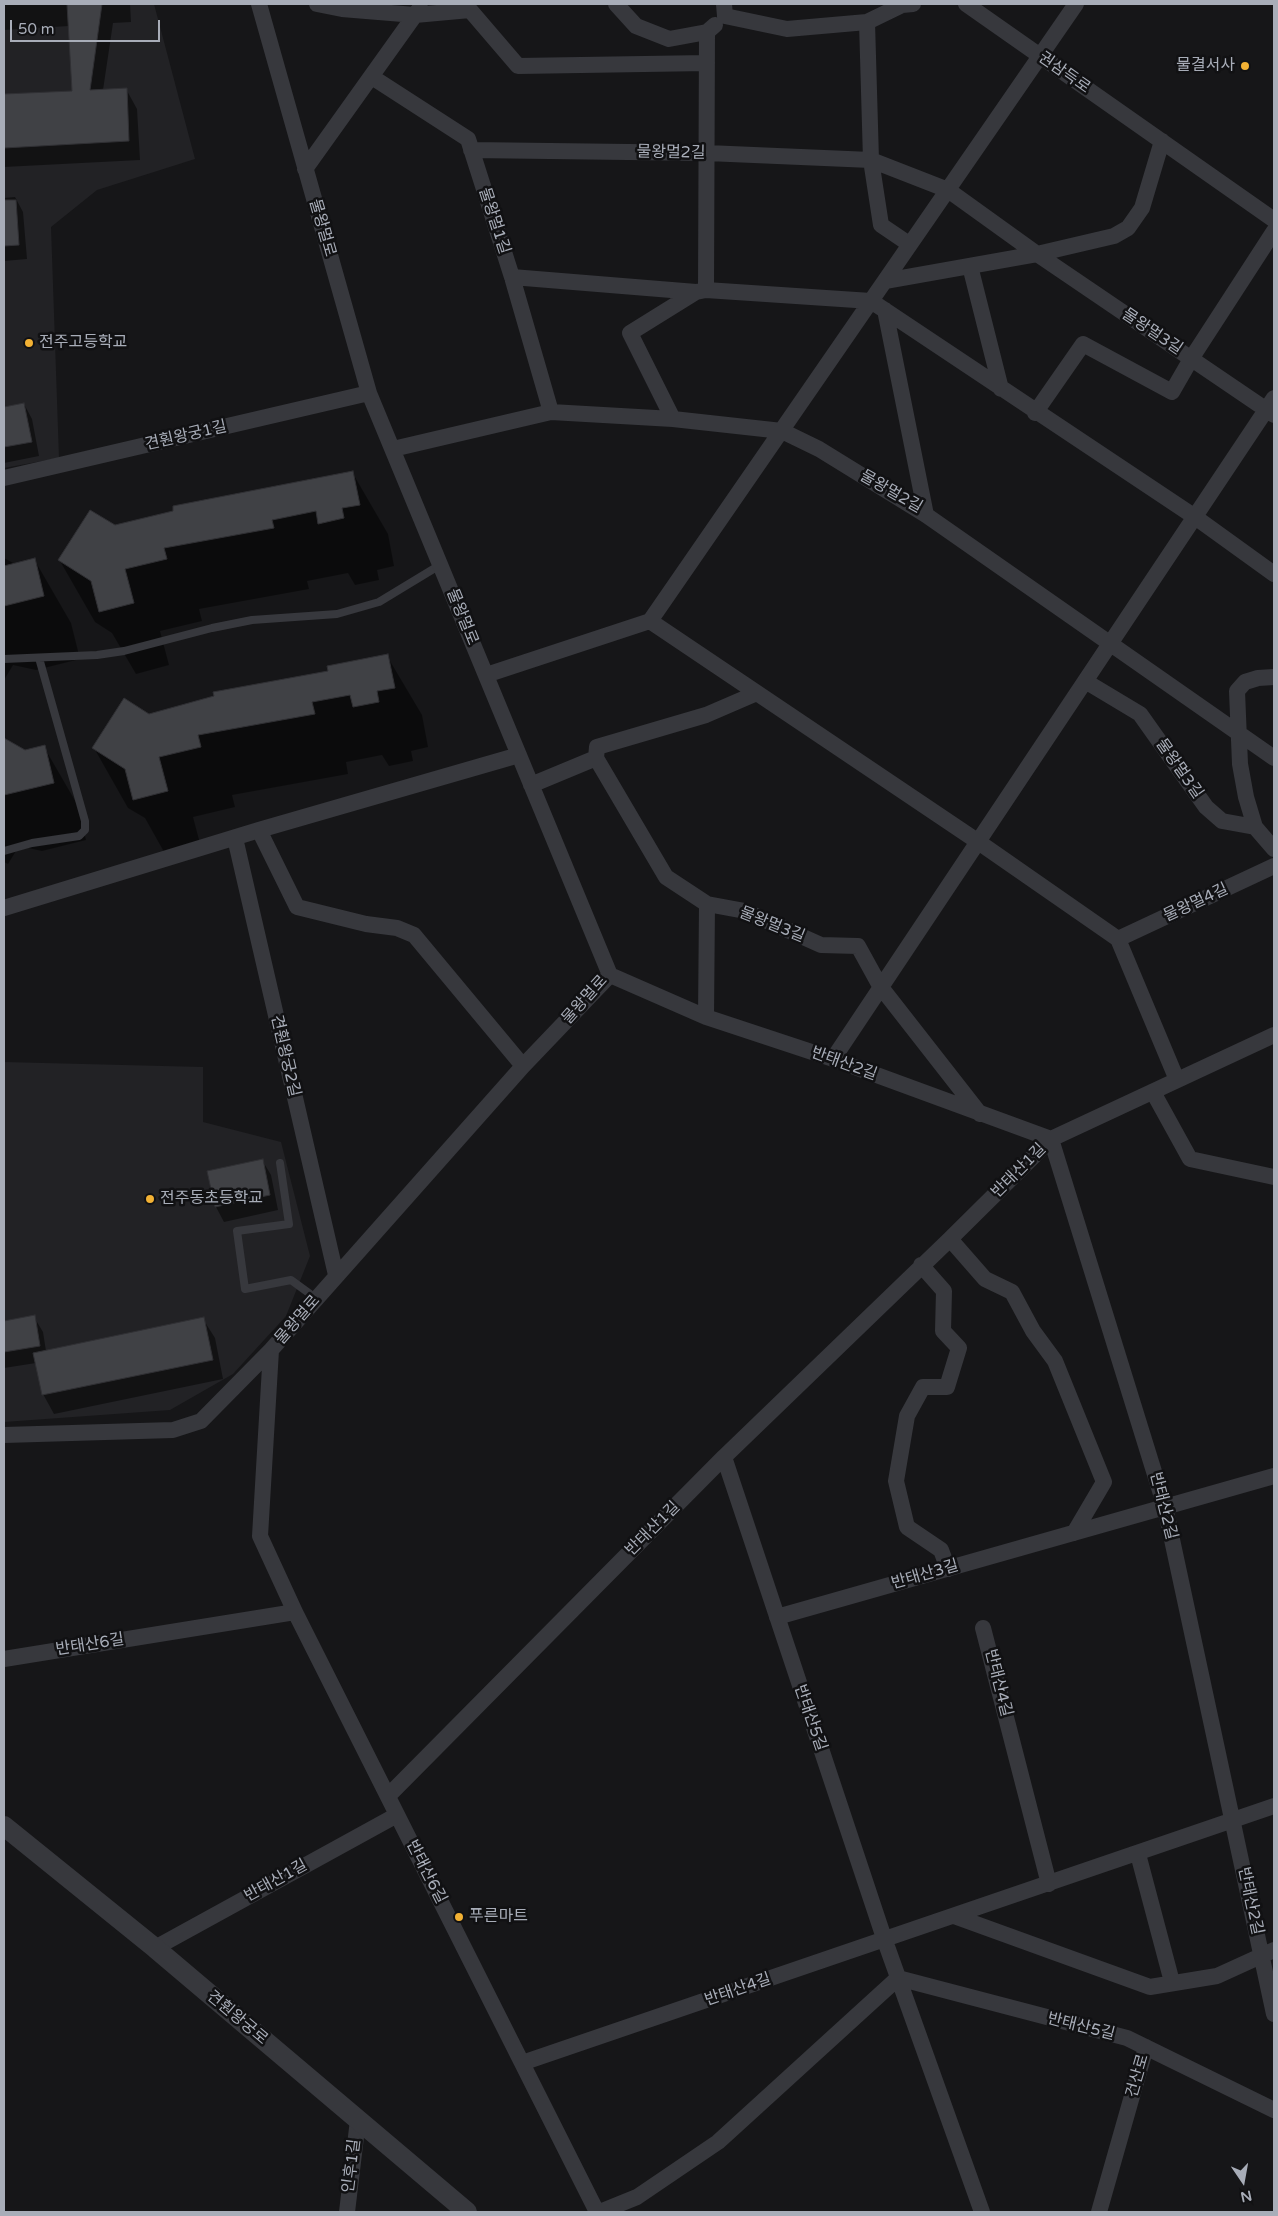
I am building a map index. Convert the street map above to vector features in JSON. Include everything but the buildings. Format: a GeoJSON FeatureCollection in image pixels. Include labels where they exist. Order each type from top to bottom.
{"type":"FeatureCollection","features":[{"type":"Feature","properties":{"kind":"street","name":"물왕멀로"},"geometry":{"type":"LineString","coordinates":[[4,1436],[173,1430],[201,1421],[271,1350],[523,1066],[610,975],[369,394],[259,4]]}},
{"type":"Feature","properties":{"kind":"street"},"geometry":{"type":"LineString","coordinates":[[317,4],[342,9],[470,10],[518,66],[707,63]]}},
{"type":"Feature","properties":{"kind":"street"},"geometry":{"type":"LineString","coordinates":[[616,4],[636,26],[669,39],[707,32]]}},
{"type":"Feature","properties":{"kind":"street"},"geometry":{"type":"LineString","coordinates":[[701,291],[706,223],[707,32],[725,10],[786,29],[867,22],[902,5],[913,4]]}},
{"type":"Feature","properties":{"kind":"street","name":"권삼득로"},"geometry":{"type":"LineString","coordinates":[[966,4],[1274,220]]}},
{"type":"Feature","properties":{"kind":"street"},"geometry":{"type":"LineString","coordinates":[[486,674],[650,621],[1076,4]]}},
{"type":"Feature","properties":{"kind":"street"},"geometry":{"type":"LineString","coordinates":[[305,169],[419,9]]}},
{"type":"Feature","properties":{"kind":"street"},"geometry":{"type":"LineString","coordinates":[[867,22],[870,160],[881,225],[909,244]]}},
{"type":"Feature","properties":{"kind":"street","name":"물왕멀1길"},"geometry":{"type":"LineString","coordinates":[[372,77],[468,139],[512,278],[551,412]]}},
{"type":"Feature","properties":{"kind":"street"},"geometry":{"type":"LineString","coordinates":[[885,281],[1037,254],[1114,236],[1128,228],[1142,208],[1162,142]]}},
{"type":"Feature","properties":{"kind":"street","name":"물왕멀2길"},"geometry":{"type":"LineString","coordinates":[[471,150],[707,153],[870,160],[948,190],[1037,254]]}},
{"type":"Feature","properties":{"kind":"street"},"geometry":{"type":"LineString","coordinates":[[1030,409],[1083,344],[1172,392],[1191,358],[1274,231]]}},
{"type":"Feature","properties":{"kind":"street","name":"물왕멀3길"},"geometry":{"type":"LineString","coordinates":[[832,1059],[1195,517],[1272,408],[1191,358],[1037,254]]}},
{"type":"Feature","properties":{"kind":"street"},"geometry":{"type":"LineString","coordinates":[[970,266],[1001,389]]}},
{"type":"Feature","properties":{"kind":"street"},"geometry":{"type":"LineString","coordinates":[[512,278],[871,301],[1030,409],[1195,517],[1274,574]]}},
{"type":"Feature","properties":{"kind":"street"},"geometry":{"type":"LineString","coordinates":[[673,419],[630,333],[701,291]]}},
{"type":"Feature","properties":{"kind":"street","name":"물왕멀2길"},"geometry":{"type":"LineString","coordinates":[[885,310],[926,515]]}},
{"type":"Feature","properties":{"kind":"street","name":"견훤왕궁1길"},"geometry":{"type":"LineString","coordinates":[[4,478],[369,394]]}},
{"type":"Feature","properties":{"kind":"street"},"geometry":{"type":"LineString","coordinates":[[393,449],[551,412]]}},
{"type":"Feature","properties":{"kind":"street","name":"물왕멀2길"},"geometry":{"type":"LineString","coordinates":[[551,412],[673,419],[782,431],[819,449],[926,515]]}},
{"type":"Feature","properties":{"kind":"street"},"geometry":{"type":"LineString","coordinates":[[926,515],[1274,758]]}},
{"type":"Feature","properties":{"kind":"street"},"geometry":{"type":"LineString","coordinates":[[650,621],[917,800],[1118,939],[1177,1080]]}},
{"type":"Feature","properties":{"kind":"street"},"geometry":{"type":"LineString","coordinates":[[1274,677],[1258,678],[1245,682],[1237,691],[1240,764],[1246,796],[1255,827],[1274,849]]}},
{"type":"Feature","properties":{"kind":"street","name":"물왕멀3길"},"geometry":{"type":"LineString","coordinates":[[1085,681],[1140,714],[1206,807],[1222,821],[1255,827]]}},
{"type":"Feature","properties":{"kind":"street"},"geometry":{"type":"LineString","coordinates":[[531,785],[596,758],[597,747],[706,715],[757,693]]}},
{"type":"Feature","properties":{"kind":"street"},"geometry":{"type":"LineString","coordinates":[[4,908],[259,830],[519,755]]}},
{"type":"Feature","properties":{"kind":"street","name":"물왕멀3길"},"geometry":{"type":"LineString","coordinates":[[596,758],[666,877],[707,904],[745,911],[821,945],[858,946],[880,986],[980,1114]]}},
{"type":"Feature","properties":{"kind":"street"},"geometry":{"type":"LineString","coordinates":[[259,830],[297,907],[366,924],[397,928],[414,935],[523,1066]]}},
{"type":"Feature","properties":{"kind":"street","name":"견훤왕궁2길"},"geometry":{"type":"LineString","coordinates":[[234,838],[336,1275]]}},
{"type":"Feature","properties":{"kind":"street","name":"물왕멀4길"},"geometry":{"type":"LineString","coordinates":[[1118,939],[1274,866]]}},
{"type":"Feature","properties":{"kind":"street"},"geometry":{"type":"LineString","coordinates":[[706,1017],[707,904]]}},
{"type":"Feature","properties":{"kind":"street","name":"반태산2길"},"geometry":{"type":"LineString","coordinates":[[610,975],[706,1017],[832,1059],[1051,1139],[1165,1507],[1232,1821],[1268,1952],[1274,2014]]}},
{"type":"Feature","properties":{"kind":"street","name":"반태산1길"},"geometry":{"type":"LineString","coordinates":[[388,1796],[724,1457],[950,1240],[1051,1139],[1274,1037]]}},
{"type":"Feature","properties":{"kind":"street"},"geometry":{"type":"LineString","coordinates":[[1153,1092],[1190,1159],[1274,1177]]}},
{"type":"Feature","properties":{"kind":"street"},"geometry":{"type":"LineString","coordinates":[[950,1240],[985,1279],[1012,1292],[1033,1331],[1055,1361],[1104,1482],[1074,1533]]}},
{"type":"Feature","properties":{"kind":"street"},"geometry":{"type":"LineString","coordinates":[[921,1266],[944,1291],[943,1331],[959,1348],[947,1387],[923,1387],[907,1416],[896,1481],[907,1527],[941,1550],[948,1568]]}},
{"type":"Feature","properties":{"kind":"street","name":"반태산6길"},"geometry":{"type":"LineString","coordinates":[[271,1350],[260,1536],[295,1612],[598,2212],[637,2197],[718,2142],[898,1978]]}},
{"type":"Feature","properties":{"kind":"street","name":"반태산5길"},"geometry":{"type":"LineString","coordinates":[[724,1457],[885,1940],[982,2212]]}},
{"type":"Feature","properties":{"kind":"street","name":"반태산3길"},"geometry":{"type":"LineString","coordinates":[[777,1617],[1274,1476]]}},
{"type":"Feature","properties":{"kind":"street","name":"반태산6길"},"geometry":{"type":"LineString","coordinates":[[4,1658],[295,1612]]}},
{"type":"Feature","properties":{"kind":"street","name":"반태산4길"},"geometry":{"type":"LineString","coordinates":[[983,1628],[1049,1884]]}},
{"type":"Feature","properties":{"kind":"street","name":"반태산4길"},"geometry":{"type":"LineString","coordinates":[[522,2063],[1274,1806]]}},
{"type":"Feature","properties":{"kind":"street","name":"반태산1길"},"geometry":{"type":"LineString","coordinates":[[154,1948],[397,1815]]}},
{"type":"Feature","properties":{"kind":"street","name":"견훤왕궁로"},"geometry":{"type":"LineString","coordinates":[[4,1826],[154,1948],[467,2212]]}},
{"type":"Feature","properties":{"kind":"street"},"geometry":{"type":"LineString","coordinates":[[1138,1854],[1172,1982]]}},
{"type":"Feature","properties":{"kind":"street","name":"반태산2길"},"geometry":{"type":"LineString","coordinates":[[954,1916],[1150,1987],[1217,1976],[1268,1952]]}},
{"type":"Feature","properties":{"kind":"street","name":"반태산5길"},"geometry":{"type":"LineString","coordinates":[[898,1978],[1127,2038],[1146,2047]]}},
{"type":"Feature","properties":{"kind":"street","name":"건산로"},"geometry":{"type":"LineString","coordinates":[[1099,2212],[1146,2047],[1274,2110]]}},
{"type":"Feature","properties":{"kind":"street","name":"인후1길"},"geometry":{"type":"LineString","coordinates":[[347,2212],[358,2120]]}},
{"type":"Feature","properties":{"kind":"lane"},"geometry":{"type":"LineString","coordinates":[[4,659],[124,652],[183,635],[252,620],[337,614],[380,602],[440,565]]}},
{"type":"Feature","properties":{"kind":"lane"},"geometry":{"type":"LineString","coordinates":[[4,851],[32,843],[79,836],[85,830],[85,821],[39,658]]}},
{"type":"Feature","properties":{"kind":"lane"},"geometry":{"type":"LineString","coordinates":[[280,1163],[289,1224],[237,1231],[245,1289],[291,1280],[317,1299]]}},
{"type":"Feature","properties":{"kind":"shaded area","name":"전주고등학교"},"geometry":{"type":"Polygon","coordinates":[[[4,4],[154,4],[195,159],[97,190],[51,227],[59,458],[4,468],[4,4]]]}},
{"type":"Feature","properties":{"kind":"shaded area","name":"전주동초등학교"},"geometry":{"type":"Polygon","coordinates":[[[4,1062],[203,1067],[203,1122],[281,1142],[310,1256],[286,1316],[233,1374],[170,1410],[4,1422],[4,1062]]]}},
{"type":"Feature","properties":{"kind":"place","name":"물결서사"},"geometry":{"type":"Point","coordinates":[1245,66]}},
{"type":"Feature","properties":{"kind":"place","name":"전주고등학교"},"geometry":{"type":"Point","coordinates":[29,343]}},
{"type":"Feature","properties":{"kind":"place","name":"전주동초등학교"},"geometry":{"type":"Point","coordinates":[150,1199]}},
{"type":"Feature","properties":{"kind":"place","name":"푸른마트"},"geometry":{"type":"Point","coordinates":[459,1917]}}]}
